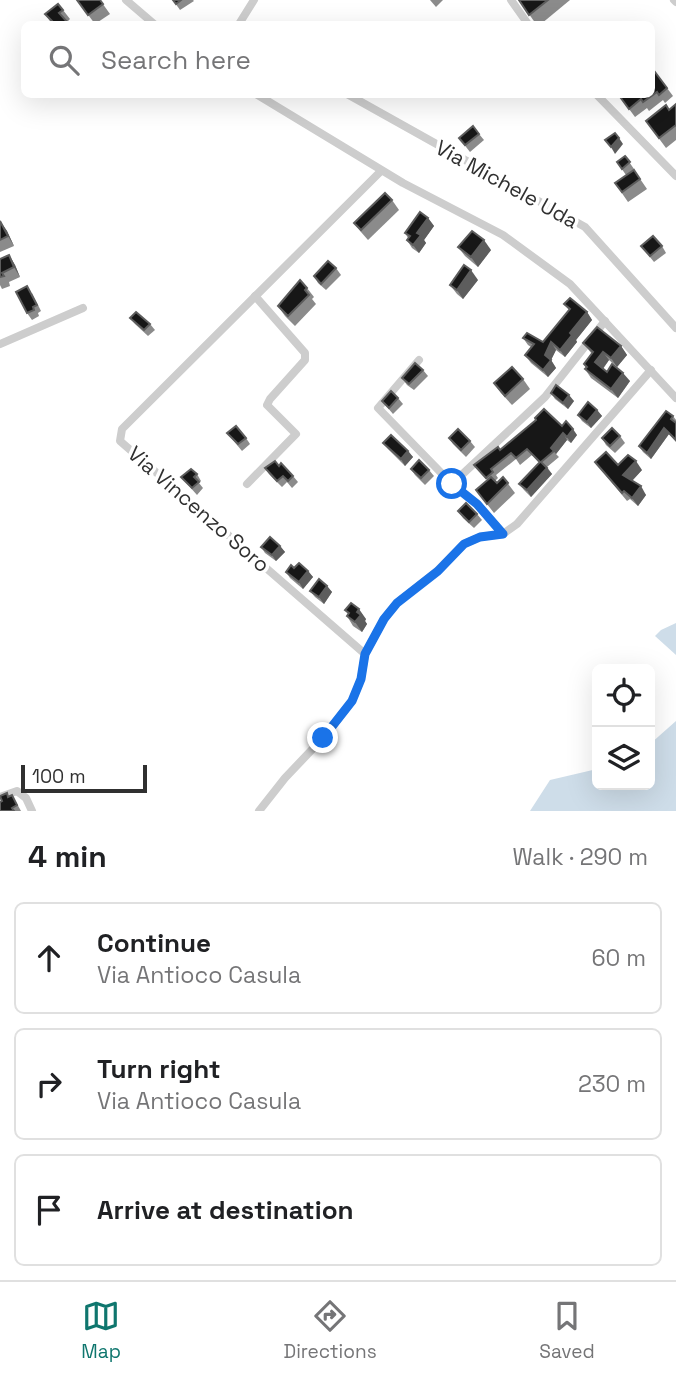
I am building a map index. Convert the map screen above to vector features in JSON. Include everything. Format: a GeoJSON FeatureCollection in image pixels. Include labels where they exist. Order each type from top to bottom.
{"type":"FeatureCollection","features":[{"type":"Feature","properties":{"kind":"street"},"geometry":{"type":"LineString","coordinates":[[126,0],[150,21]]}},
{"type":"Feature","properties":{"kind":"street"},"geometry":{"type":"LineString","coordinates":[[244,21],[254,0]]}},
{"type":"Feature","properties":{"kind":"street"},"geometry":{"type":"LineString","coordinates":[[512,0],[525,21]]}},
{"type":"Feature","properties":{"kind":"street"},"geometry":{"type":"LineString","coordinates":[[263,98],[381,170],[503,235],[570,284],[676,398]]}},
{"type":"Feature","properties":{"kind":"street","name":"Via Michele Uda"},"geometry":{"type":"LineString","coordinates":[[354,98],[585,227],[676,327]]}},
{"type":"Feature","properties":{"kind":"street"},"geometry":{"type":"LineString","coordinates":[[600,98],[676,176]]}},
{"type":"Feature","properties":{"kind":"street","name":"Via Vincenzo Soro"},"geometry":{"type":"LineString","coordinates":[[365,654],[120,440],[122,429],[381,170]]}},
{"type":"Feature","properties":{"kind":"street"},"geometry":{"type":"LineString","coordinates":[[247,484],[296,434],[267,405],[270,398],[306,360],[305,353],[255,296]]}},
{"type":"Feature","properties":{"kind":"street"},"geometry":{"type":"LineString","coordinates":[[0,344],[83,308]]}},
{"type":"Feature","properties":{"kind":"street"},"geometry":{"type":"LineString","coordinates":[[452,484],[545,397],[605,321]]}},
{"type":"Feature","properties":{"kind":"street"},"geometry":{"type":"LineString","coordinates":[[419,360],[377,408],[452,484],[477,504],[503,534]]}},
{"type":"Feature","properties":{"kind":"street"},"geometry":{"type":"LineString","coordinates":[[258,811],[352,701],[361,679],[365,654],[384,619],[397,603],[438,571],[464,544],[480,537],[503,534],[517,524],[651,370]]}},
{"type":"Feature","properties":{"kind":"street"},"geometry":{"type":"LineString","coordinates":[[0,797],[17,790],[26,798],[32,811]]}},
{"type":"Feature","properties":{"kind":"water"},"geometry":{"type":"Polygon","coordinates":[[[676,623],[676,655],[655,636],[676,623]]]}},
{"type":"Feature","properties":{"kind":"water"},"geometry":{"type":"Polygon","coordinates":[[[676,721],[676,811],[530,811],[550,780],[592,770],[592,790],[655,790],[655,740],[676,721]]]}},
{"type":"Feature","properties":{"kind":"building"},"geometry":{"type":"Polygon","coordinates":[[[77,0],[100,0],[103,4],[88,15],[77,0]]]}},
{"type":"Feature","properties":{"kind":"building"},"geometry":{"type":"Polygon","coordinates":[[[519,0],[548,0],[529,15],[519,0]]]}},
{"type":"Feature","properties":{"kind":"building"},"geometry":{"type":"Polygon","coordinates":[[[58,4],[63,10],[59,13],[66,21],[52,21],[45,14],[58,4]]]}},
{"type":"Feature","properties":{"kind":"building"},"geometry":{"type":"Polygon","coordinates":[[[655,72],[667,88],[659,95],[655,93],[655,72]]]}},
{"type":"Feature","properties":{"kind":"building"},"geometry":{"type":"Polygon","coordinates":[[[621,98],[649,98],[643,102],[641,99],[629,109],[621,98]]]}},
{"type":"Feature","properties":{"kind":"building"},"geometry":{"type":"Polygon","coordinates":[[[676,104],[676,125],[659,138],[646,121],[666,105],[669,110],[676,104]]]}},
{"type":"Feature","properties":{"kind":"building"},"geometry":{"type":"Polygon","coordinates":[[[473,126],[479,134],[465,145],[459,138],[473,126]]]}},
{"type":"Feature","properties":{"kind":"building"},"geometry":{"type":"Polygon","coordinates":[[[615,133],[619,138],[611,147],[605,140],[615,133]]]}},
{"type":"Feature","properties":{"kind":"building"},"geometry":{"type":"Polygon","coordinates":[[[625,156],[630,162],[622,169],[617,162],[625,156]]]}},
{"type":"Feature","properties":{"kind":"building"},"geometry":{"type":"Polygon","coordinates":[[[634,170],[640,179],[622,192],[615,183],[634,170]]]}},
{"type":"Feature","properties":{"kind":"building"},"geometry":{"type":"Polygon","coordinates":[[[385,193],[392,200],[361,230],[354,223],[385,193]]]}},
{"type":"Feature","properties":{"kind":"building"},"geometry":{"type":"Polygon","coordinates":[[[420,212],[428,218],[417,233],[421,235],[413,245],[407,240],[410,236],[405,233],[420,212]]]}},
{"type":"Feature","properties":{"kind":"building"},"geometry":{"type":"Polygon","coordinates":[[[0,221],[8,236],[0,240],[0,221]]]}},
{"type":"Feature","properties":{"kind":"building"},"geometry":{"type":"Polygon","coordinates":[[[472,231],[484,240],[471,257],[458,247],[472,231]]]}},
{"type":"Feature","properties":{"kind":"building"},"geometry":{"type":"Polygon","coordinates":[[[653,236],[662,246],[650,256],[641,246],[653,236]]]}},
{"type":"Feature","properties":{"kind":"building"},"geometry":{"type":"Polygon","coordinates":[[[9,255],[14,267],[0,277],[0,259],[9,255]]]}},
{"type":"Feature","properties":{"kind":"building"},"geometry":{"type":"Polygon","coordinates":[[[328,261],[336,268],[321,284],[314,276],[328,261]]]}},
{"type":"Feature","properties":{"kind":"building"},"geometry":{"type":"Polygon","coordinates":[[[464,265],[471,270],[457,290],[450,285],[464,265]]]}},
{"type":"Feature","properties":{"kind":"building"},"geometry":{"type":"Polygon","coordinates":[[[300,280],[309,295],[288,316],[278,306],[300,280]]]}},
{"type":"Feature","properties":{"kind":"building"},"geometry":{"type":"Polygon","coordinates":[[[27,286],[37,305],[27,313],[16,292],[27,286]]]}},
{"type":"Feature","properties":{"kind":"building"},"geometry":{"type":"Polygon","coordinates":[[[570,298],[587,312],[560,350],[551,342],[545,355],[551,360],[543,370],[525,355],[534,344],[523,338],[527,333],[543,342],[570,309],[564,304],[570,298]]]}},
{"type":"Feature","properties":{"kind":"building"},"geometry":{"type":"Polygon","coordinates":[[[136,312],[150,324],[144,330],[130,318],[136,312]]]}},
{"type":"Feature","properties":{"kind":"building"},"geometry":{"type":"Polygon","coordinates":[[[597,327],[621,346],[611,358],[603,352],[595,362],[607,372],[612,364],[623,373],[611,389],[585,369],[587,367],[584,364],[593,352],[583,343],[597,327]]]}},
{"type":"Feature","properties":{"kind":"building"},"geometry":{"type":"Polygon","coordinates":[[[415,363],[423,370],[409,384],[402,378],[415,363]]]}},
{"type":"Feature","properties":{"kind":"building"},"geometry":{"type":"Polygon","coordinates":[[[512,367],[523,379],[505,396],[494,383],[512,367]]]}},
{"type":"Feature","properties":{"kind":"building"},"geometry":{"type":"Polygon","coordinates":[[[556,385],[569,395],[563,403],[551,393],[556,385]]]}},
{"type":"Feature","properties":{"kind":"building"},"geometry":{"type":"Polygon","coordinates":[[[391,391],[398,398],[389,408],[382,401],[391,391]]]}},
{"type":"Feature","properties":{"kind":"building"},"geometry":{"type":"Polygon","coordinates":[[[588,402],[597,410],[587,422],[578,415],[588,402]]]}},
{"type":"Feature","properties":{"kind":"building"},"geometry":{"type":"Polygon","coordinates":[[[544,409],[562,426],[566,421],[573,429],[567,437],[563,433],[551,448],[554,451],[541,462],[547,468],[527,490],[519,484],[540,462],[527,449],[516,458],[511,453],[491,469],[493,472],[486,478],[474,465],[498,447],[500,450],[536,420],[544,409]]]}},
{"type":"Feature","properties":{"kind":"building"},"geometry":{"type":"Polygon","coordinates":[[[666,411],[673,416],[671,419],[676,423],[676,440],[664,428],[647,453],[639,446],[666,411]]]}},
{"type":"Feature","properties":{"kind":"building"},"geometry":{"type":"Polygon","coordinates":[[[236,426],[246,438],[238,444],[227,433],[236,426]]]}},
{"type":"Feature","properties":{"kind":"building"},"geometry":{"type":"Polygon","coordinates":[[[612,428],[620,436],[610,446],[602,438],[612,428]]]}},
{"type":"Feature","properties":{"kind":"building"},"geometry":{"type":"Polygon","coordinates":[[[458,429],[470,441],[461,450],[449,438],[458,429]]]}},
{"type":"Feature","properties":{"kind":"building"},"geometry":{"type":"Polygon","coordinates":[[[391,435],[408,451],[401,459],[383,443],[391,435]]]}},
{"type":"Feature","properties":{"kind":"building"},"geometry":{"type":"Polygon","coordinates":[[[606,452],[618,465],[628,455],[636,461],[623,475],[641,486],[632,498],[624,491],[622,493],[595,462],[606,452]]]}},
{"type":"Feature","properties":{"kind":"building"},"geometry":{"type":"Polygon","coordinates":[[[419,460],[429,470],[421,478],[411,469],[419,460]]]}},
{"type":"Feature","properties":{"kind":"building"},"geometry":{"type":"Polygon","coordinates":[[[275,461],[279,466],[281,463],[293,476],[288,481],[283,476],[277,481],[265,468],[275,461]]]}},
{"type":"Feature","properties":{"kind":"building"},"geometry":{"type":"Polygon","coordinates":[[[191,469],[197,474],[194,477],[199,482],[192,488],[181,477],[191,469]]]}},
{"type":"Feature","properties":{"kind":"building"},"geometry":{"type":"Polygon","coordinates":[[[491,477],[497,483],[503,477],[508,483],[487,504],[476,490],[491,477]]]}},
{"type":"Feature","properties":{"kind":"building"},"geometry":{"type":"Polygon","coordinates":[[[466,503],[477,514],[469,522],[458,511],[466,503]]]}},
{"type":"Feature","properties":{"kind":"building"},"geometry":{"type":"Polygon","coordinates":[[[270,537],[280,546],[272,555],[261,547],[270,537]]]}},
{"type":"Feature","properties":{"kind":"building"},"geometry":{"type":"Polygon","coordinates":[[[299,563],[308,571],[299,582],[286,572],[291,565],[294,568],[299,563]]]}},
{"type":"Feature","properties":{"kind":"building"},"geometry":{"type":"Polygon","coordinates":[[[319,579],[327,586],[319,597],[310,591],[319,579]]]}},
{"type":"Feature","properties":{"kind":"building"},"geometry":{"type":"Polygon","coordinates":[[[351,603],[359,609],[357,612],[361,615],[355,622],[347,616],[349,613],[345,610],[351,603]]]}},
{"type":"Feature","properties":{"kind":"building"},"geometry":{"type":"Polygon","coordinates":[[[7,793],[8,797],[12,795],[17,805],[12,808],[14,811],[0,811],[0,796],[7,793]]]}},
{"type":"Feature","properties":{"kind":"route"},"geometry":{"type":"LineString","coordinates":[[323,738],[352,701],[361,679],[365,654],[384,619],[397,603],[438,571],[464,544],[480,537],[503,534],[477,504],[452,484]]}}]}
